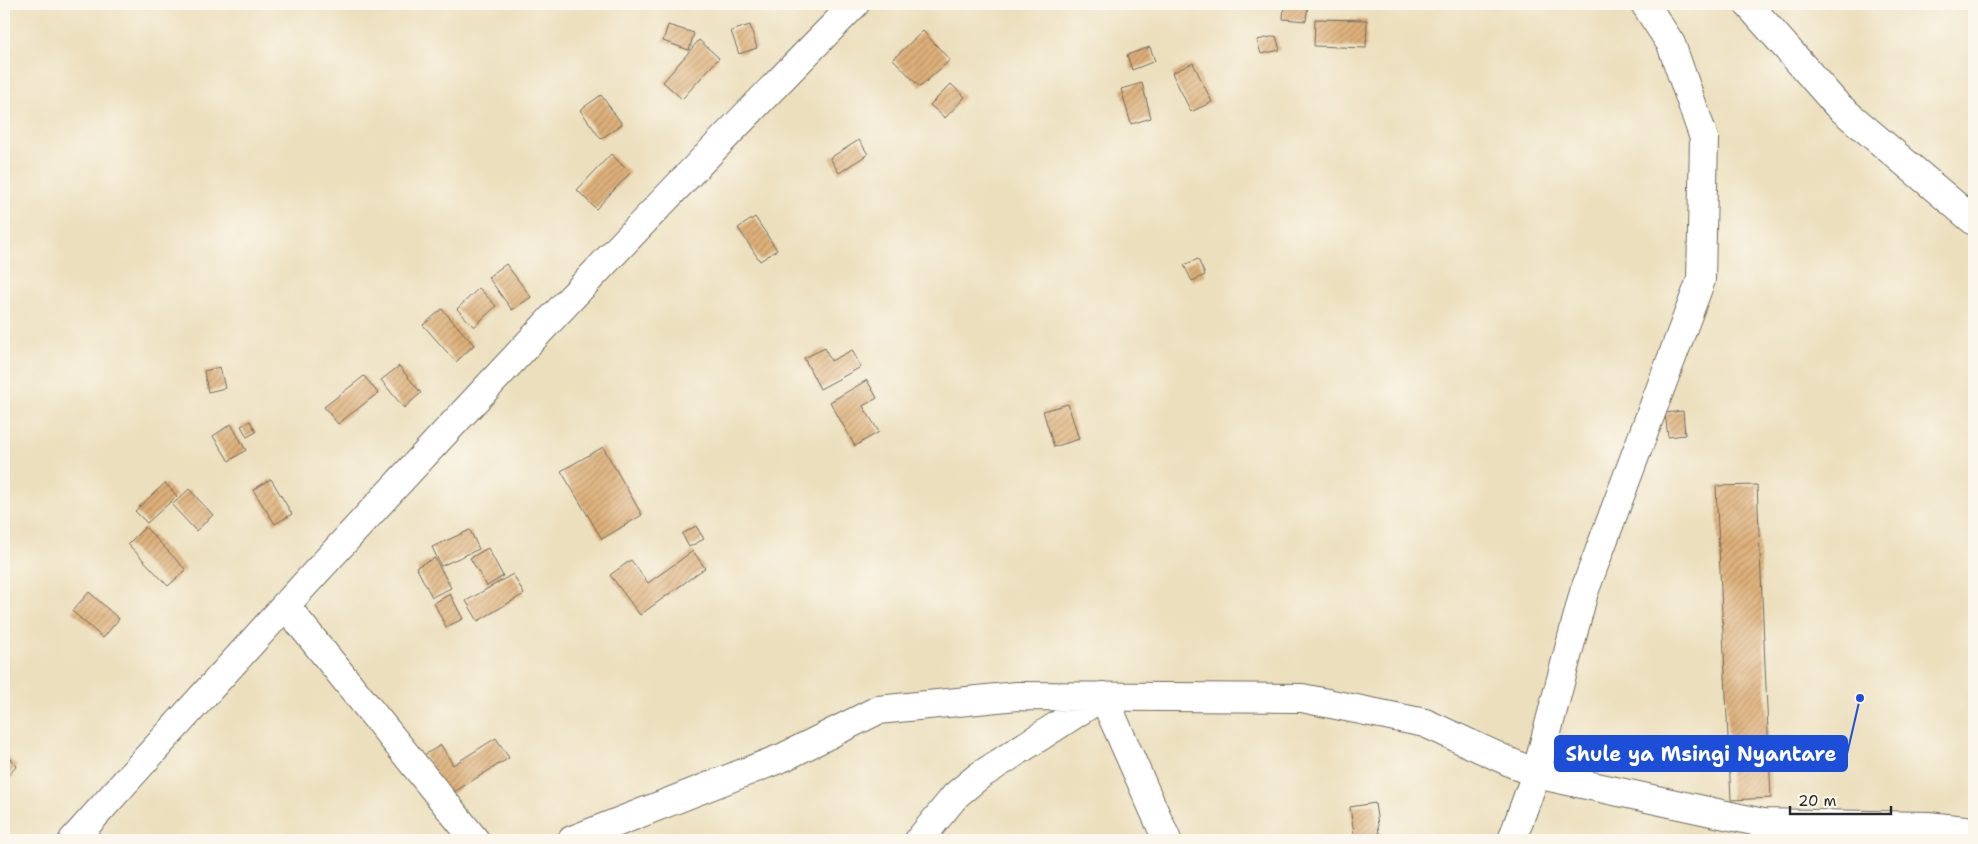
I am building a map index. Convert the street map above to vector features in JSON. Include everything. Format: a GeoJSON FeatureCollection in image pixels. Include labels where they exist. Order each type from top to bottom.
{"type":"FeatureCollection","features":[{"type":"Feature","properties":{"kind":"street"},"geometry":{"type":"LineString","coordinates":[[73,840],[284,605],[750,110],[856,4]]}},
{"type":"Feature","properties":{"kind":"street"},"geometry":{"type":"LineString","coordinates":[[1512,840],[1536,774],[1584,592],[1701,280],[1704,138],[1671,44],[1645,4]]}},
{"type":"Feature","properties":{"kind":"street"},"geometry":{"type":"LineString","coordinates":[[1748,4],[1837,105],[1974,221]]}},
{"type":"Feature","properties":{"kind":"street"},"geometry":{"type":"LineString","coordinates":[[284,605],[475,840]]}},
{"type":"Feature","properties":{"kind":"street"},"geometry":{"type":"LineString","coordinates":[[572,840],[784,757],[878,710],[1017,696],[1302,698],[1426,723],[1536,774],[1763,823],[1928,826],[1974,831]]}},
{"type":"Feature","properties":{"kind":"street"},"geometry":{"type":"LineString","coordinates":[[919,840],[956,795],[979,776],[1103,696]]}},
{"type":"Feature","properties":{"kind":"street"},"geometry":{"type":"LineString","coordinates":[[1103,696],[1166,840]]}},
{"type":"Feature","properties":{"kind":"building"},"geometry":{"type":"Polygon","coordinates":[[[1284,4],[1308,4],[1306,21],[1283,19],[1284,4]]]}},
{"type":"Feature","properties":{"kind":"building"},"geometry":{"type":"Polygon","coordinates":[[[1315,19],[1367,20],[1366,48],[1314,46],[1315,19]]]}},
{"type":"Feature","properties":{"kind":"building"},"geometry":{"type":"Polygon","coordinates":[[[668,25],[694,33],[689,50],[663,41],[668,25]]]}},
{"type":"Feature","properties":{"kind":"building"},"geometry":{"type":"Polygon","coordinates":[[[750,25],[757,48],[739,54],[731,31],[750,25]]]}},
{"type":"Feature","properties":{"kind":"building"},"geometry":{"type":"Polygon","coordinates":[[[923,31],[950,60],[920,87],[893,59],[923,31]]]}},
{"type":"Feature","properties":{"kind":"building"},"geometry":{"type":"Polygon","coordinates":[[[1276,36],[1280,50],[1261,54],[1257,40],[1276,36]]]}},
{"type":"Feature","properties":{"kind":"building"},"geometry":{"type":"Polygon","coordinates":[[[699,40],[719,58],[682,99],[663,82],[699,40]]]}},
{"type":"Feature","properties":{"kind":"building"},"geometry":{"type":"Polygon","coordinates":[[[1150,47],[1155,61],[1132,70],[1127,55],[1150,47]]]}},
{"type":"Feature","properties":{"kind":"building"},"geometry":{"type":"Polygon","coordinates":[[[1193,63],[1212,102],[1191,112],[1172,73],[1193,63]]]}},
{"type":"Feature","properties":{"kind":"building"},"geometry":{"type":"Polygon","coordinates":[[[1142,83],[1151,118],[1131,124],[1121,89],[1142,83]]]}},
{"type":"Feature","properties":{"kind":"building"},"geometry":{"type":"Polygon","coordinates":[[[951,84],[965,97],[945,118],[930,105],[951,84]]]}},
{"type":"Feature","properties":{"kind":"building"},"geometry":{"type":"Polygon","coordinates":[[[601,95],[622,124],[601,139],[580,110],[601,95]]]}},
{"type":"Feature","properties":{"kind":"building"},"geometry":{"type":"Polygon","coordinates":[[[859,140],[868,154],[839,173],[830,158],[859,140]]]}},
{"type":"Feature","properties":{"kind":"building"},"geometry":{"type":"Polygon","coordinates":[[[611,154],[630,173],[596,209],[577,190],[611,154]]]}},
{"type":"Feature","properties":{"kind":"building"},"geometry":{"type":"Polygon","coordinates":[[[755,217],[777,250],[760,261],[738,228],[755,217]]]}},
{"type":"Feature","properties":{"kind":"building"},"geometry":{"type":"Polygon","coordinates":[[[1198,259],[1205,275],[1192,281],[1184,265],[1198,259]]]}},
{"type":"Feature","properties":{"kind":"building"},"geometry":{"type":"Polygon","coordinates":[[[506,264],[531,297],[512,310],[488,277],[506,264]]]}},
{"type":"Feature","properties":{"kind":"building"},"geometry":{"type":"Polygon","coordinates":[[[479,288],[496,306],[474,327],[457,309],[479,288]]]}},
{"type":"Feature","properties":{"kind":"building"},"geometry":{"type":"Polygon","coordinates":[[[442,309],[474,345],[456,362],[423,325],[442,309]]]}},
{"type":"Feature","properties":{"kind":"building"},"geometry":{"type":"Polygon","coordinates":[[[825,348],[831,361],[852,350],[861,367],[820,389],[804,358],[825,348]]]}},
{"type":"Feature","properties":{"kind":"building"},"geometry":{"type":"Polygon","coordinates":[[[399,366],[421,393],[404,408],[381,380],[399,366]]]}},
{"type":"Feature","properties":{"kind":"building"},"geometry":{"type":"Polygon","coordinates":[[[220,367],[225,388],[208,392],[204,371],[220,367]]]}},
{"type":"Feature","properties":{"kind":"building"},"geometry":{"type":"Polygon","coordinates":[[[364,376],[378,393],[338,424],[324,407],[364,376]]]}},
{"type":"Feature","properties":{"kind":"building"},"geometry":{"type":"Polygon","coordinates":[[[867,380],[877,398],[863,406],[879,432],[855,446],[830,402],[867,380]]]}},
{"type":"Feature","properties":{"kind":"building"},"geometry":{"type":"Polygon","coordinates":[[[1068,404],[1079,439],[1054,447],[1043,411],[1068,404]]]}},
{"type":"Feature","properties":{"kind":"building"},"geometry":{"type":"Polygon","coordinates":[[[1683,411],[1685,435],[1668,437],[1665,413],[1683,411]]]}},
{"type":"Feature","properties":{"kind":"building"},"geometry":{"type":"Polygon","coordinates":[[[250,421],[256,432],[247,437],[241,426],[250,421]]]}},
{"type":"Feature","properties":{"kind":"building"},"geometry":{"type":"Polygon","coordinates":[[[231,424],[246,450],[229,461],[213,436],[231,424]]]}},
{"type":"Feature","properties":{"kind":"building"},"geometry":{"type":"Polygon","coordinates":[[[603,447],[642,515],[602,539],[561,471],[603,447]]]}},
{"type":"Feature","properties":{"kind":"building"},"geometry":{"type":"Polygon","coordinates":[[[271,479],[292,514],[275,524],[253,490],[271,479]]]}},
{"type":"Feature","properties":{"kind":"building"},"geometry":{"type":"Polygon","coordinates":[[[165,483],[177,496],[147,523],[135,511],[165,483]]]}},
{"type":"Feature","properties":{"kind":"building"},"geometry":{"type":"Polygon","coordinates":[[[1757,485],[1771,798],[1731,800],[1716,486],[1757,485]]]}},
{"type":"Feature","properties":{"kind":"building"},"geometry":{"type":"Polygon","coordinates":[[[189,489],[213,515],[196,531],[172,505],[189,489]]]}},
{"type":"Feature","properties":{"kind":"building"},"geometry":{"type":"Polygon","coordinates":[[[696,526],[704,539],[689,547],[682,534],[696,526]]]}},
{"type":"Feature","properties":{"kind":"building"},"geometry":{"type":"Polygon","coordinates":[[[145,527],[186,570],[168,586],[128,544],[145,527]]]}},
{"type":"Feature","properties":{"kind":"building"},"geometry":{"type":"Polygon","coordinates":[[[470,530],[479,549],[441,566],[432,547],[470,530]]]}},
{"type":"Feature","properties":{"kind":"building"},"geometry":{"type":"Polygon","coordinates":[[[488,548],[503,576],[487,586],[470,558],[488,548]]]}},
{"type":"Feature","properties":{"kind":"building"},"geometry":{"type":"Polygon","coordinates":[[[693,551],[705,568],[640,615],[610,575],[631,560],[648,583],[693,551]]]}},
{"type":"Feature","properties":{"kind":"building"},"geometry":{"type":"Polygon","coordinates":[[[435,558],[451,588],[432,597],[416,567],[435,558]]]}},
{"type":"Feature","properties":{"kind":"building"},"geometry":{"type":"Polygon","coordinates":[[[513,574],[524,594],[478,621],[466,601],[513,574]]]}},
{"type":"Feature","properties":{"kind":"building"},"geometry":{"type":"Polygon","coordinates":[[[89,592],[119,619],[103,638],[72,611],[89,592]]]}},
{"type":"Feature","properties":{"kind":"building"},"geometry":{"type":"Polygon","coordinates":[[[450,594],[463,619],[446,627],[434,603],[450,594]]]}},
{"type":"Feature","properties":{"kind":"building"},"geometry":{"type":"Polygon","coordinates":[[[496,738],[509,758],[449,795],[424,755],[441,745],[453,765],[496,738]]]}},
{"type":"Feature","properties":{"kind":"building"},"geometry":{"type":"Polygon","coordinates":[[[4,753],[17,766],[4,780],[4,753]]]}},
{"type":"Feature","properties":{"kind":"building"},"geometry":{"type":"Polygon","coordinates":[[[1375,803],[1380,840],[1355,840],[1350,807],[1375,803]]]}},
{"type":"Feature","properties":{"kind":"place","name":"Shule ya Msingi Nyantare"},"geometry":{"type":"Point","coordinates":[1860,698]}}]}
